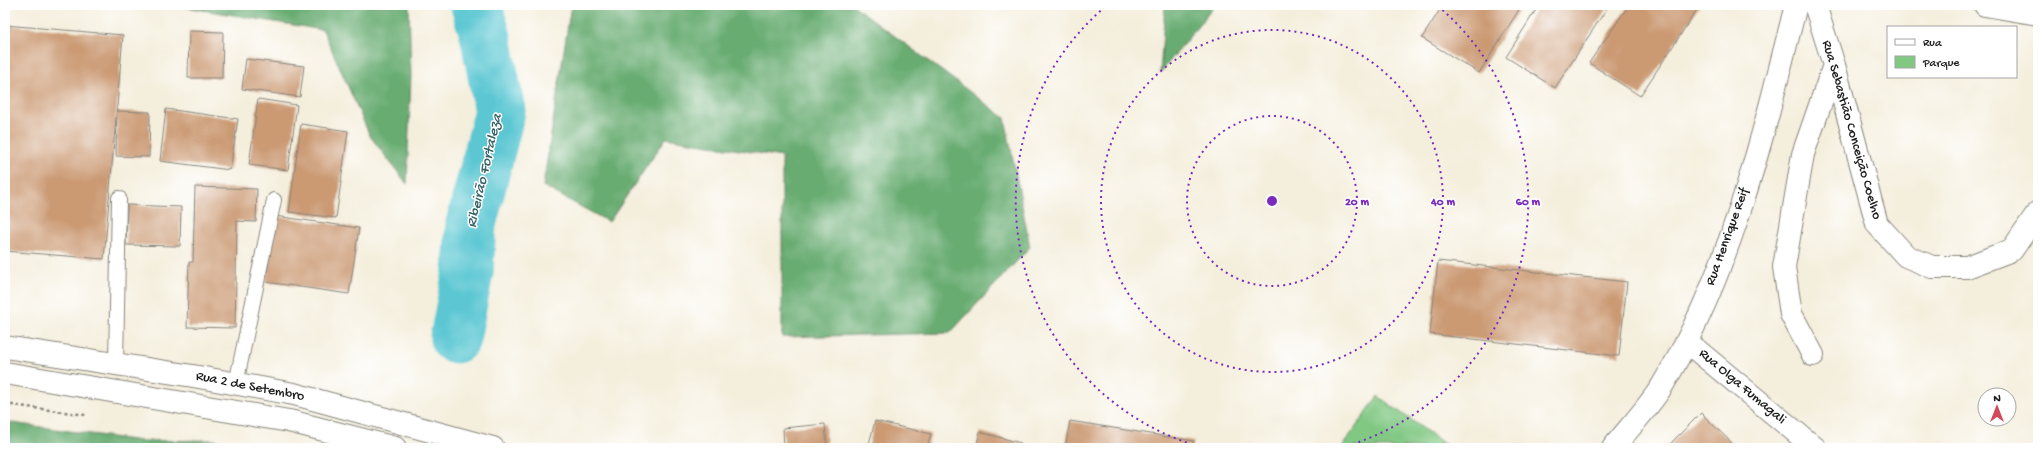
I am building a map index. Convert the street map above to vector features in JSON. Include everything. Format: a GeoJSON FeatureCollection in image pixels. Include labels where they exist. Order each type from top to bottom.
{"type":"FeatureCollection","features":[{"type":"Feature","properties":{"kind":"street","name":"Rua Henrique Reif"},"geometry":{"type":"LineString","coordinates":[[1613,448],[1661,388],[1687,342],[1738,217],[1796,5]]}},
{"type":"Feature","properties":{"kind":"street","name":"Rua Sebastião Conceição Coelho"},"geometry":{"type":"LineString","coordinates":[[1814,5],[1834,65],[1877,224],[1906,256],[1932,267],[1968,267],[2012,250],[2038,212]]}},
{"type":"Feature","properties":{"kind":"street"},"geometry":{"type":"LineString","coordinates":[[1985,5],[2029,14],[2038,14]]}},
{"type":"Feature","properties":{"kind":"street"},"geometry":{"type":"LineString","coordinates":[[1813,355],[1791,314],[1784,267],[1803,154],[1834,65]]}},
{"type":"Feature","properties":{"kind":"street","name":"Rua Olga Fumagali"},"geometry":{"type":"LineString","coordinates":[[1687,342],[1815,448]]}},
{"type":"Feature","properties":{"kind":"street","name":"Rua 2 de Setembro"},"geometry":{"type":"LineString","coordinates":[[5,347],[294,394],[492,448]]}},
{"type":"Feature","properties":{"kind":"street","name":"Rua 2 de Setembro"},"geometry":{"type":"LineString","coordinates":[[5,373],[187,402],[289,421],[395,448]]}},
{"type":"Feature","properties":{"kind":"lane"},"geometry":{"type":"LineString","coordinates":[[116,364],[119,198]]}},
{"type":"Feature","properties":{"kind":"lane"},"geometry":{"type":"LineString","coordinates":[[236,384],[274,200]]}},
{"type":"Feature","properties":{"kind":"green space"},"geometry":{"type":"Polygon","coordinates":[[[173,5],[409,5],[411,75],[407,184],[370,136],[323,30],[173,5]]]}},
{"type":"Feature","properties":{"kind":"green space"},"geometry":{"type":"Polygon","coordinates":[[[571,5],[853,5],[1005,118],[1030,247],[950,333],[782,337],[782,157],[666,138],[609,222],[543,186],[571,5]]]}},
{"type":"Feature","properties":{"kind":"green space"},"geometry":{"type":"Polygon","coordinates":[[[1165,5],[1214,5],[1160,73],[1165,5]]]}},
{"type":"Feature","properties":{"kind":"green space"},"geometry":{"type":"Polygon","coordinates":[[[1378,396],[1450,448],[1341,448],[1378,396]]]}},
{"type":"Feature","properties":{"kind":"green space"},"geometry":{"type":"Polygon","coordinates":[[[5,422],[141,441],[216,440],[245,448],[5,448],[5,422]]]}},
{"type":"Feature","properties":{"kind":"building"},"geometry":{"type":"Polygon","coordinates":[[[1443,5],[1522,5],[1479,73],[1422,38],[1443,5]]]}},
{"type":"Feature","properties":{"kind":"building"},"geometry":{"type":"Polygon","coordinates":[[[1539,5],[1609,5],[1555,88],[1506,57],[1539,5]]]}},
{"type":"Feature","properties":{"kind":"building"},"geometry":{"type":"Polygon","coordinates":[[[1629,5],[1700,5],[1640,96],[1589,63],[1629,5]]]}},
{"type":"Feature","properties":{"kind":"building"},"geometry":{"type":"Polygon","coordinates":[[[5,25],[123,35],[104,259],[5,251],[5,25]]]}},
{"type":"Feature","properties":{"kind":"building"},"geometry":{"type":"Polygon","coordinates":[[[189,31],[223,32],[222,78],[188,78],[189,31]]]}},
{"type":"Feature","properties":{"kind":"building"},"geometry":{"type":"Polygon","coordinates":[[[246,59],[304,66],[300,97],[242,89],[246,59]]]}},
{"type":"Feature","properties":{"kind":"building"},"geometry":{"type":"Polygon","coordinates":[[[258,99],[297,105],[288,170],[249,165],[258,99]]]}},
{"type":"Feature","properties":{"kind":"building"},"geometry":{"type":"Polygon","coordinates":[[[166,109],[238,119],[230,170],[160,161],[166,109]]]}},
{"type":"Feature","properties":{"kind":"building"},"geometry":{"type":"Polygon","coordinates":[[[117,111],[150,112],[149,157],[116,156],[117,111]]]}},
{"type":"Feature","properties":{"kind":"building"},"geometry":{"type":"Polygon","coordinates":[[[301,124],[348,131],[336,218],[289,212],[301,124]]]}},
{"type":"Feature","properties":{"kind":"building"},"geometry":{"type":"Polygon","coordinates":[[[195,187],[257,189],[256,222],[237,221],[235,328],[187,327],[189,262],[193,262],[195,187]]]}},
{"type":"Feature","properties":{"kind":"building"},"geometry":{"type":"Polygon","coordinates":[[[127,205],[181,207],[180,246],[126,245],[127,205]]]}},
{"type":"Feature","properties":{"kind":"building"},"geometry":{"type":"Polygon","coordinates":[[[275,216],[359,228],[349,294],[266,282],[275,216]]]}},
{"type":"Feature","properties":{"kind":"building"},"geometry":{"type":"Polygon","coordinates":[[[1438,261],[1627,282],[1619,356],[1430,334],[1438,261]]]}},
{"type":"Feature","properties":{"kind":"building"},"geometry":{"type":"Polygon","coordinates":[[[1701,413],[1737,448],[1666,448],[1701,413]]]}},
{"type":"Feature","properties":{"kind":"building"},"geometry":{"type":"Polygon","coordinates":[[[875,421],[931,434],[927,448],[868,448],[875,421]]]}},
{"type":"Feature","properties":{"kind":"building"},"geometry":{"type":"Polygon","coordinates":[[[1070,421],[1194,441],[1192,448],[1065,448],[1070,421]]]}},
{"type":"Feature","properties":{"kind":"building"},"geometry":{"type":"Polygon","coordinates":[[[825,424],[827,448],[784,448],[783,428],[825,424]]]}},
{"type":"Feature","properties":{"kind":"building"},"geometry":{"type":"Polygon","coordinates":[[[980,432],[1021,443],[1020,448],[976,448],[980,432]]]}},
{"type":"Feature","properties":{"kind":"waterway","name":"Ribeirão Fortaleza"},"geometry":{"type":"LineString","coordinates":[[455,338],[468,272],[471,224],[500,111],[485,34],[476,5]]}}]}
